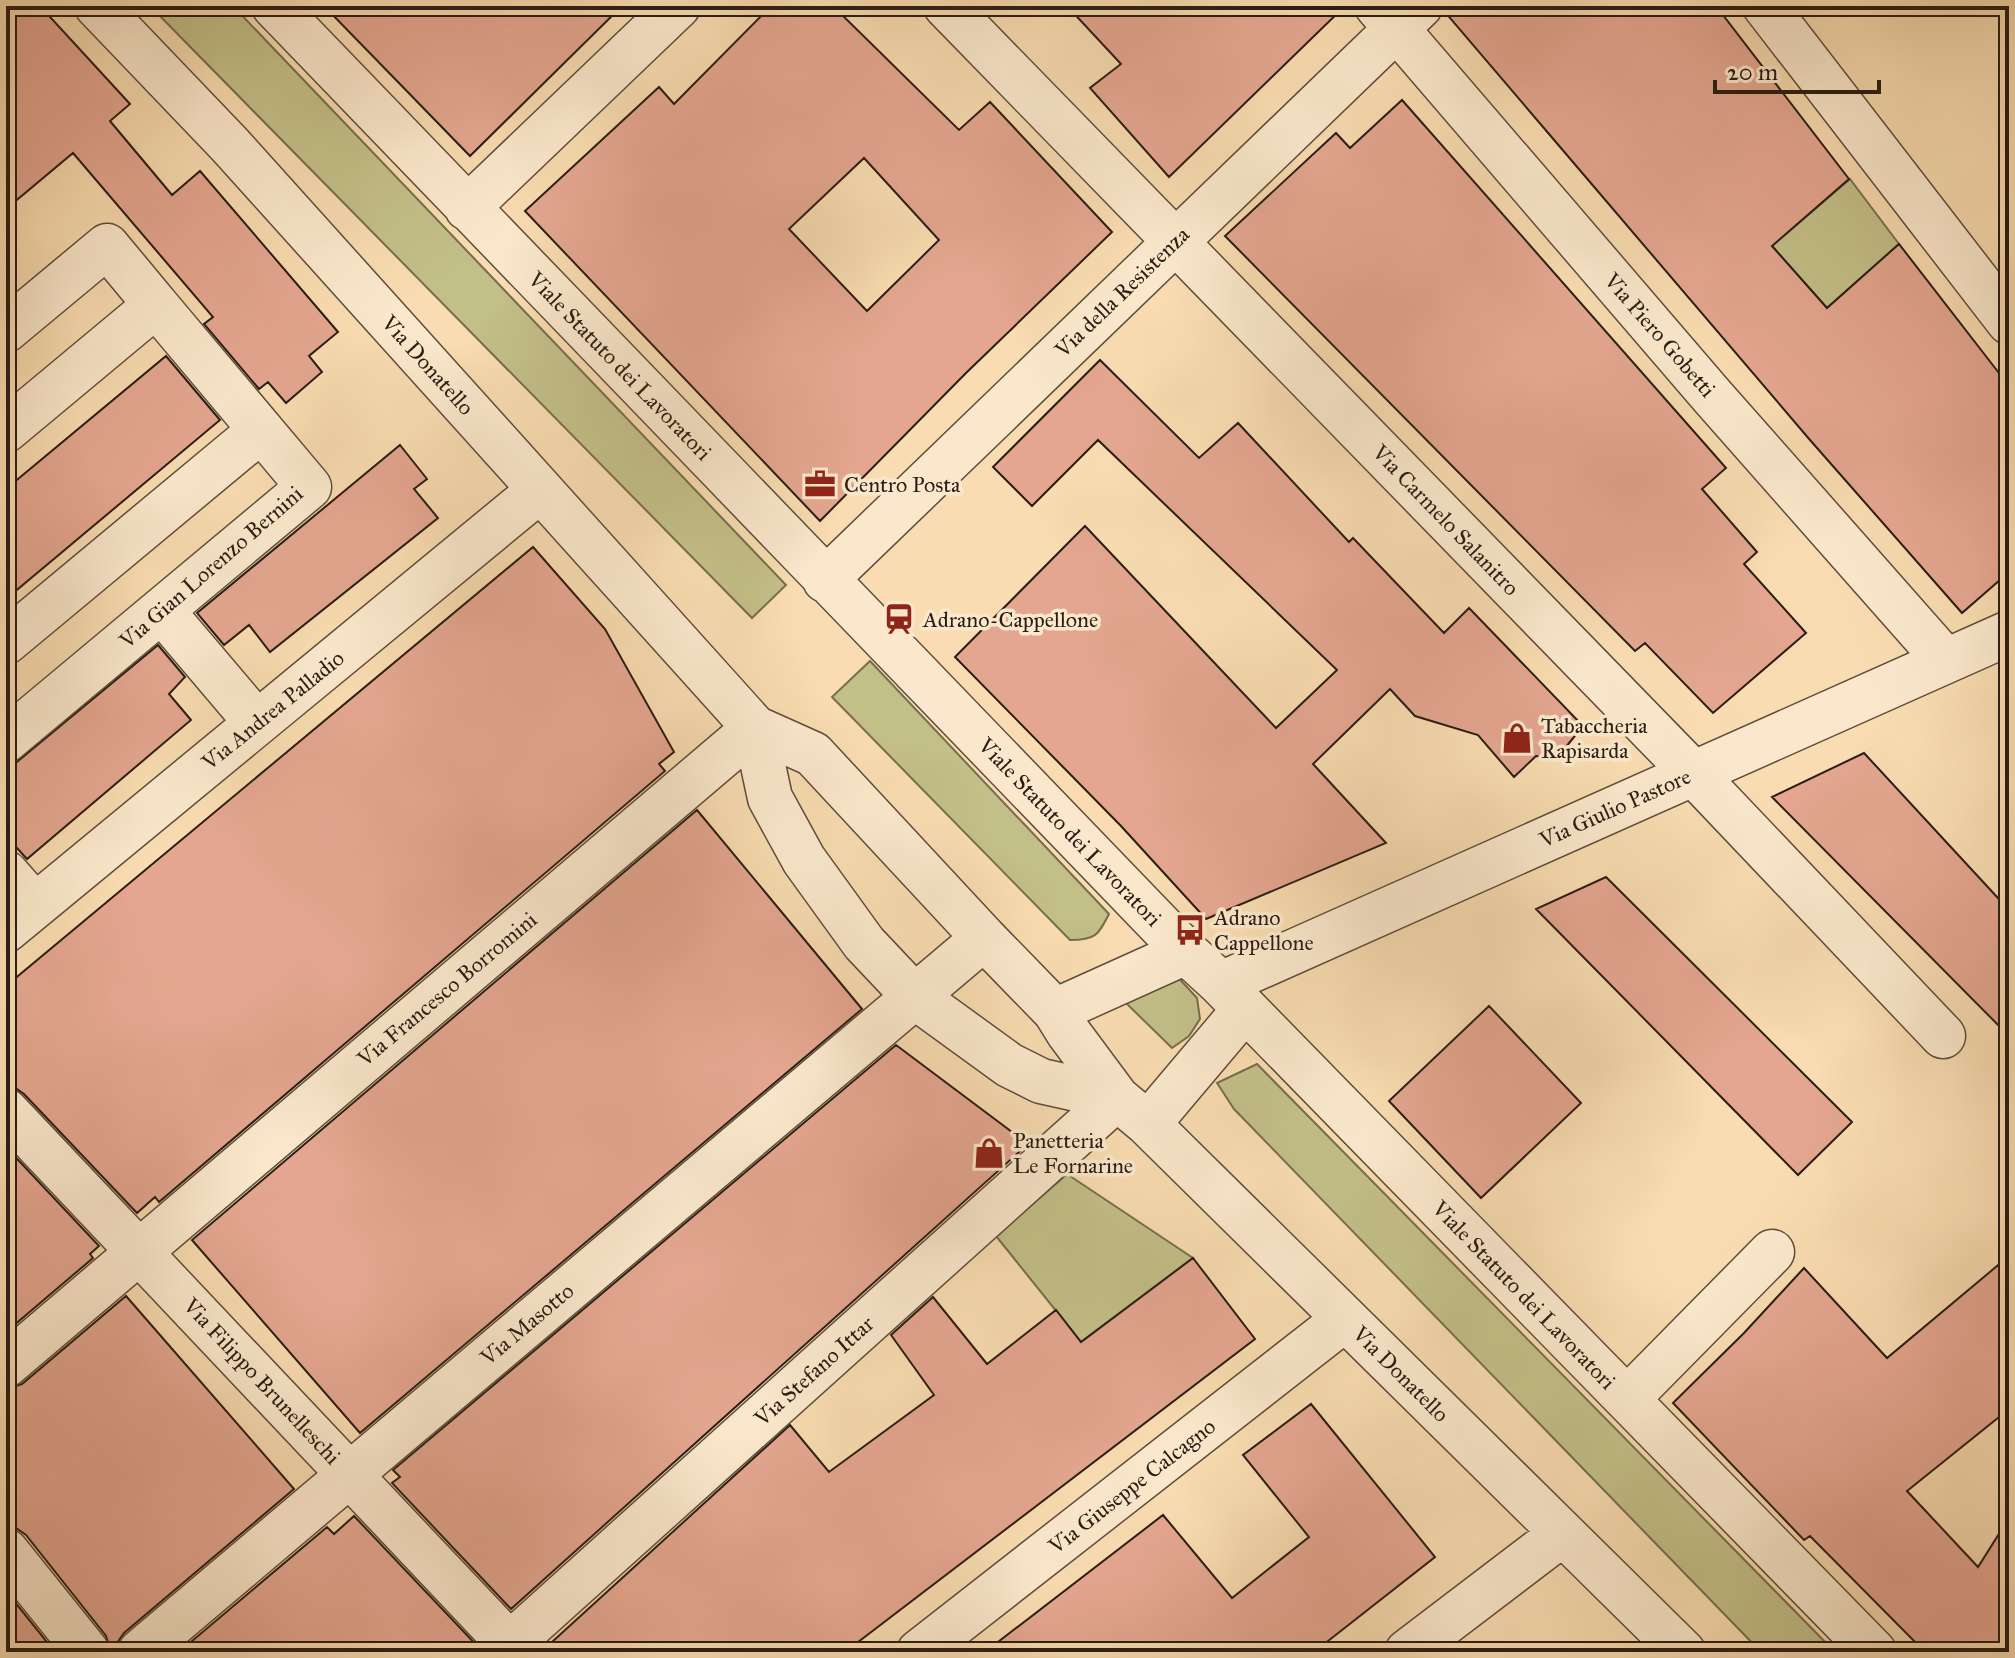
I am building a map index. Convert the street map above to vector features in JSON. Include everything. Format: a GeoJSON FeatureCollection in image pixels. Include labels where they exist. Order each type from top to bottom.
{"type":"FeatureCollection","features":[{"type":"Feature","properties":{"kind":"street","name":"Via Donatello"},"geometry":{"type":"LineString","coordinates":[[97,6],[230,145],[755,728],[813,754],[1055,1011],[1068,1032],[1132,1111],[1683,1652]]}},
{"type":"Feature","properties":{"kind":"street","name":"Viale Statuto dei Lavoratori"},"geometry":{"type":"LineString","coordinates":[[274,6],[1186,952],[1233,996],[1874,1652]]}},
{"type":"Feature","properties":{"kind":"street"},"geometry":{"type":"LineString","coordinates":[[467,208],[678,6]]}},
{"type":"Feature","properties":{"kind":"street","name":"Via Carmelo Salanitro"},"geometry":{"type":"LineString","coordinates":[[946,6],[1693,773],[1943,1036]]}},
{"type":"Feature","properties":{"kind":"street"},"geometry":{"type":"LineString","coordinates":[[1765,6],[2009,322]]}},
{"type":"Feature","properties":{"kind":"street","name":"Via della Resistenza"},"geometry":{"type":"LineString","coordinates":[[825,580],[1174,242],[1398,14]]}},
{"type":"Feature","properties":{"kind":"street","name":"Via Piero Gobetti"},"geometry":{"type":"LineString","coordinates":[[1398,14],[1712,396],[1946,661]]}},
{"type":"Feature","properties":{"kind":"street","name":"Via Gian Lorenzo Bernini"},"geometry":{"type":"LineString","coordinates":[[6,330],[107,246],[309,487],[6,740]]}},
{"type":"Feature","properties":{"kind":"street"},"geometry":{"type":"LineString","coordinates":[[6,430],[156,305]]}},
{"type":"Feature","properties":{"kind":"street"},"geometry":{"type":"LineString","coordinates":[[6,642],[261,430]]}},
{"type":"Feature","properties":{"kind":"street","name":"Via Andrea Palladio"},"geometry":{"type":"LineString","coordinates":[[20,918],[540,490]]}},
{"type":"Feature","properties":{"kind":"street"},"geometry":{"type":"LineString","coordinates":[[162,611],[257,723]]}},
{"type":"Feature","properties":{"kind":"street","name":"Via Giulio Pastore"},"geometry":{"type":"LineString","coordinates":[[1233,996],[1693,773],[2009,633]]}},
{"type":"Feature","properties":{"kind":"street"},"geometry":{"type":"LineString","coordinates":[[755,728],[770,798],[804,860],[864,943],[914,996],[1009,1065],[1041,1081],[1132,1111]]}},
{"type":"Feature","properties":{"kind":"street","name":"Via Francesco Borromini"},"geometry":{"type":"LineString","coordinates":[[6,1365],[755,728]]}},
{"type":"Feature","properties":{"kind":"street"},"geometry":{"type":"LineString","coordinates":[[6,873],[20,918]]}},
{"type":"Feature","properties":{"kind":"street","name":"Via Masotto"},"geometry":{"type":"LineString","coordinates":[[140,1652],[984,938]]}},
{"type":"Feature","properties":{"kind":"street"},"geometry":{"type":"LineString","coordinates":[[1055,1011],[1186,952]]}},
{"type":"Feature","properties":{"kind":"street","name":"Via Stefano Ittar"},"geometry":{"type":"LineString","coordinates":[[514,1648],[1132,1111],[1233,996]]}},
{"type":"Feature","properties":{"kind":"street","name":"Via Filippo Brunelleschi"},"geometry":{"type":"LineString","coordinates":[[6,1111],[514,1648]]}},
{"type":"Feature","properties":{"kind":"street"},"geometry":{"type":"LineString","coordinates":[[1627,1399],[1772,1252]]}},
{"type":"Feature","properties":{"kind":"street","name":"Via Giuseppe Calcagno"},"geometry":{"type":"LineString","coordinates":[[919,1652],[1345,1319]]}},
{"type":"Feature","properties":{"kind":"street"},"geometry":{"type":"LineString","coordinates":[[1407,1652],[1562,1534]]}},
{"type":"Feature","properties":{"kind":"street"},"geometry":{"type":"LineString","coordinates":[[6,1551],[87,1652]]}},
{"type":"Feature","properties":{"kind":"shaded area"},"geometry":{"type":"Polygon","coordinates":[[[150,6],[233,6],[786,585],[752,618],[150,6]]]}},
{"type":"Feature","properties":{"kind":"shaded area"},"geometry":{"type":"Polygon","coordinates":[[[1850,179],[1899,244],[1827,308],[1772,246],[1850,179]]]}},
{"type":"Feature","properties":{"kind":"shaded area"},"geometry":{"type":"Polygon","coordinates":[[[870,661],[1109,914],[1095,935],[1070,940],[832,697],[870,661]]]}},
{"type":"Feature","properties":{"kind":"shaded area"},"geometry":{"type":"Polygon","coordinates":[[[1174,973],[1197,998],[1200,1019],[1189,1036],[1172,1048],[1125,1002],[1174,973]]]}},
{"type":"Feature","properties":{"kind":"shaded area"},"geometry":{"type":"Polygon","coordinates":[[[1257,1064],[1835,1652],[1761,1652],[1234,1109],[1217,1083],[1257,1064]]]}},
{"type":"Feature","properties":{"kind":"shaded area"},"geometry":{"type":"Polygon","coordinates":[[[1067,1174],[1193,1258],[1081,1342],[996,1236],[1067,1174]]]}},
{"type":"Feature","properties":{"kind":"building"},"geometry":{"type":"Polygon","coordinates":[[[6,6],[40,6],[130,104],[110,121],[172,195],[200,171],[338,332],[309,356],[322,372],[286,403],[268,382],[259,389],[204,324],[213,317],[73,153],[6,209],[6,6]]]}},
{"type":"Feature","properties":{"kind":"building"},"geometry":{"type":"Polygon","coordinates":[[[324,6],[622,6],[470,156],[324,6]]]}},
{"type":"Feature","properties":{"kind":"building"},"geometry":{"type":"Polygon","coordinates":[[[771,6],[833,6],[959,130],[990,102],[1112,232],[966,373],[820,521],[525,211],[659,87],[674,104],[771,6]],[[864,158],[789,229],[867,311],[939,240],[864,158]]]}},
{"type":"Feature","properties":{"kind":"building"},"geometry":{"type":"Polygon","coordinates":[[[1067,6],[1345,6],[1169,177],[1090,88],[1121,64],[1067,6]]]}},
{"type":"Feature","properties":{"kind":"building"},"geometry":{"type":"Polygon","coordinates":[[[1444,6],[1716,6],[1849,179],[1772,246],[1827,308],[1899,244],[2009,386],[2009,572],[1962,613],[1810,440],[1444,11],[1444,6]]]}},
{"type":"Feature","properties":{"kind":"building"},"geometry":{"type":"Polygon","coordinates":[[[1402,100],[1726,468],[1702,489],[1757,552],[1744,564],[1806,633],[1713,713],[1645,643],[1635,651],[1225,236],[1336,133],[1350,148],[1402,100]]]}},
{"type":"Feature","properties":{"kind":"building"},"geometry":{"type":"Polygon","coordinates":[[[166,356],[220,420],[6,599],[6,489],[166,356]]]}},
{"type":"Feature","properties":{"kind":"building"},"geometry":{"type":"Polygon","coordinates":[[[1100,360],[1199,458],[1238,423],[1349,542],[1353,538],[1444,633],[1469,608],[1583,726],[1557,758],[1536,756],[1514,777],[1478,735],[1415,716],[1390,689],[1313,764],[1386,843],[1206,919],[1121,826],[955,657],[1085,526],[1276,728],[1337,670],[1098,440],[1032,506],[993,467],[1100,360]]]}},
{"type":"Feature","properties":{"kind":"building"},"geometry":{"type":"Polygon","coordinates":[[[400,445],[427,479],[414,489],[438,518],[270,652],[249,625],[224,645],[197,613],[400,445]]]}},
{"type":"Feature","properties":{"kind":"building"},"geometry":{"type":"Polygon","coordinates":[[[533,547],[605,629],[674,752],[659,764],[665,771],[159,1202],[155,1197],[137,1213],[24,1094],[14,1087],[6,1087],[6,986],[533,547]]]}},
{"type":"Feature","properties":{"kind":"building"},"geometry":{"type":"Polygon","coordinates":[[[158,645],[185,677],[169,694],[191,720],[27,859],[6,836],[6,771],[158,645]]]}},
{"type":"Feature","properties":{"kind":"building"},"geometry":{"type":"Polygon","coordinates":[[[1864,753],[2009,910],[2009,1036],[1772,797],[1864,753]]]}},
{"type":"Feature","properties":{"kind":"building"},"geometry":{"type":"Polygon","coordinates":[[[697,810],[862,1009],[360,1433],[192,1240],[697,810]]]}},
{"type":"Feature","properties":{"kind":"building"},"geometry":{"type":"Polygon","coordinates":[[[1606,877],[1852,1122],[1798,1175],[1536,909],[1606,877]]]}},
{"type":"Feature","properties":{"kind":"building"},"geometry":{"type":"Polygon","coordinates":[[[1489,1006],[1581,1103],[1481,1198],[1389,1101],[1489,1006]]]}},
{"type":"Feature","properties":{"kind":"building"},"geometry":{"type":"Polygon","coordinates":[[[896,1045],[1028,1144],[511,1609],[392,1483],[400,1477],[393,1470],[896,1045]]]}},
{"type":"Feature","properties":{"kind":"building"},"geometry":{"type":"Polygon","coordinates":[[[6,1147],[99,1246],[90,1254],[93,1258],[6,1332],[6,1147]]]}},
{"type":"Feature","properties":{"kind":"building"},"geometry":{"type":"Polygon","coordinates":[[[2009,1256],[2009,1409],[1907,1491],[1978,1567],[2009,1518],[2009,1652],[1925,1652],[1810,1536],[1804,1540],[1673,1403],[1804,1268],[1887,1358],[2009,1256]]]}},
{"type":"Feature","properties":{"kind":"building"},"geometry":{"type":"Polygon","coordinates":[[[1193,1258],[1255,1339],[845,1652],[541,1652],[790,1425],[829,1472],[934,1395],[891,1335],[933,1297],[987,1364],[1056,1310],[1081,1342],[1193,1258]]]}},
{"type":"Feature","properties":{"kind":"building"},"geometry":{"type":"Polygon","coordinates":[[[126,1296],[294,1489],[124,1633],[117,1643],[116,1652],[111,1652],[106,1636],[26,1535],[16,1528],[6,1527],[6,1389],[22,1384],[126,1296]]]}},
{"type":"Feature","properties":{"kind":"building"},"geometry":{"type":"Polygon","coordinates":[[[1311,1404],[1435,1557],[1314,1652],[985,1652],[1163,1515],[1232,1598],[1309,1537],[1243,1455],[1311,1404]]]}},
{"type":"Feature","properties":{"kind":"building"},"geometry":{"type":"Polygon","coordinates":[[[354,1516],[483,1652],[179,1652],[327,1527],[334,1534],[354,1516]]]}},
{"type":"Feature","properties":{"kind":"building"},"geometry":{"type":"Polygon","coordinates":[[[6,1591],[55,1652],[6,1652],[6,1591]]]}},
{"type":"Feature","properties":{"kind":"place","name":"Centro Posta"},"geometry":{"type":"Point","coordinates":[820,484]}},
{"type":"Feature","properties":{"kind":"place","name":"Adrano-Cappellone"},"geometry":{"type":"Point","coordinates":[899,619]}},
{"type":"Feature","properties":{"kind":"place","name":"Tabaccheria Rapisarda"},"geometry":{"type":"Point","coordinates":[1517,738]}},
{"type":"Feature","properties":{"kind":"place","name":"Adrano Cappellone"},"geometry":{"type":"Point","coordinates":[1190,930]}},
{"type":"Feature","properties":{"kind":"place","name":"Panetteria Le Fornarine"},"geometry":{"type":"Point","coordinates":[989,1153]}}]}
